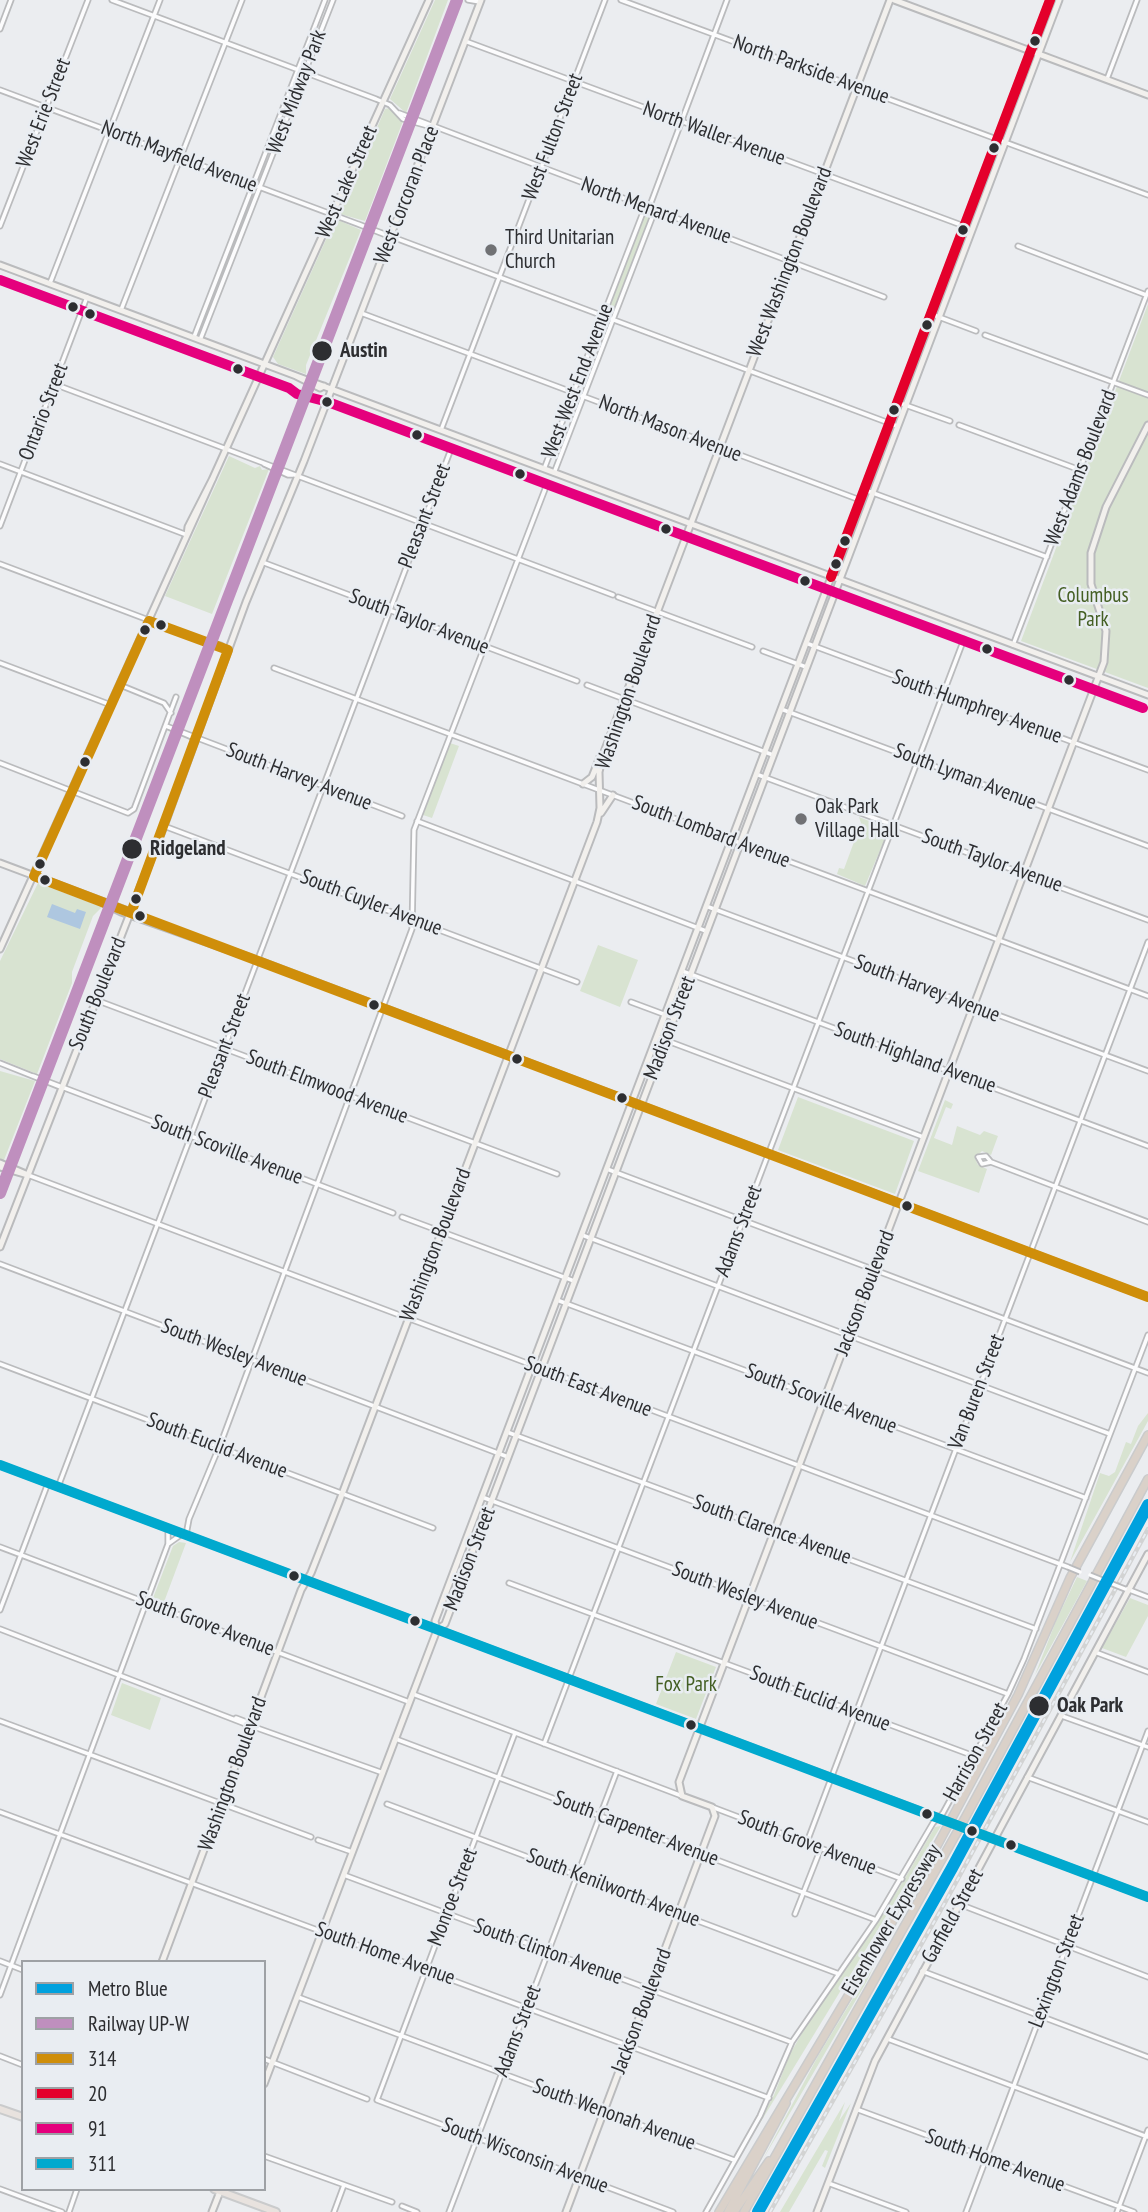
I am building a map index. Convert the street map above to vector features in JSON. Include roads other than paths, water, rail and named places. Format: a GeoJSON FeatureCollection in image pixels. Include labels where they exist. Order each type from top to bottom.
{"type":"FeatureCollection","features":[{"type":"Feature","properties":{"kind":"highway","name":"Eisenhower Expressway"},"geometry":{"type":"LineString","coordinates":[[719,2212],[931,1857],[1018,1695],[1070,1578],[1148,1435]]}},
{"type":"Feature","properties":{"kind":"highway","name":"Eisenhower Expressway"},"geometry":{"type":"LineString","coordinates":[[744,2212],[965,1818],[1148,1479]]}},
{"type":"Feature","properties":{"kind":"highway"},"geometry":{"type":"LineString","coordinates":[[728,2212],[781,2115],[792,2086]]}},
{"type":"Feature","properties":{"kind":"highway"},"geometry":{"type":"LineString","coordinates":[[734,2212],[762,2168],[777,2152]]}},
{"type":"Feature","properties":{"kind":"main road"},"geometry":{"type":"LineString","coordinates":[[0,2109],[21,2116]]}},
{"type":"Feature","properties":{"kind":"main road"},"geometry":{"type":"LineString","coordinates":[[221,2191],[276,2212]]}},
{"type":"Feature","properties":{"kind":"street"},"geometry":{"type":"LineString","coordinates":[[0,29],[11,0]]}},
{"type":"Feature","properties":{"kind":"street","name":"West Erie Street"},"geometry":{"type":"LineString","coordinates":[[0,226],[88,0]]}},
{"type":"Feature","properties":{"kind":"street","name":"North Menard Avenue"},"geometry":{"type":"LineString","coordinates":[[112,0],[383,102],[403,119],[884,297]]}},
{"type":"Feature","properties":{"kind":"street"},"geometry":{"type":"LineString","coordinates":[[50,283],[160,0]]}},
{"type":"Feature","properties":{"kind":"street"},"geometry":{"type":"LineString","coordinates":[[121,310],[242,0]]}},
{"type":"Feature","properties":{"kind":"street","name":"West Midway Park"},"geometry":{"type":"LineString","coordinates":[[197,339],[325,0]]}},
{"type":"Feature","properties":{"kind":"street","name":"West Midway Park"},"geometry":{"type":"LineString","coordinates":[[197,339],[333,0]]}},
{"type":"Feature","properties":{"kind":"street","name":"West Lake Street"},"geometry":{"type":"LineString","coordinates":[[0,949],[149,621],[208,482],[214,477],[429,0]]}},
{"type":"Feature","properties":{"kind":"street"},"geometry":{"type":"LineString","coordinates":[[468,0],[478,1]]}},
{"type":"Feature","properties":{"kind":"street","name":"West Fulton Street"},"geometry":{"type":"LineString","coordinates":[[441,430],[605,0]]}},
{"type":"Feature","properties":{"kind":"street","name":"North Parkside Avenue"},"geometry":{"type":"LineString","coordinates":[[621,0],[1148,195]]}},
{"type":"Feature","properties":{"kind":"street"},"geometry":{"type":"LineString","coordinates":[[649,208],[727,0]]}},
{"type":"Feature","properties":{"kind":"street"},"geometry":{"type":"LineString","coordinates":[[892,0],[1148,95]]}},
{"type":"Feature","properties":{"kind":"street","name":"West Washington Boulevard"},"geometry":{"type":"LineString","coordinates":[[690,524],[892,0]]}},
{"type":"Feature","properties":{"kind":"street"},"geometry":{"type":"LineString","coordinates":[[1001,141],[1034,53],[1050,0]]}},
{"type":"Feature","properties":{"kind":"street"},"geometry":{"type":"LineString","coordinates":[[1034,53],[1059,0]]}},
{"type":"Feature","properties":{"kind":"street"},"geometry":{"type":"LineString","coordinates":[[1107,79],[1137,0]]}},
{"type":"Feature","properties":{"kind":"street","name":"West Corcoran Place"},"geometry":{"type":"LineString","coordinates":[[332,389],[478,1]]}},
{"type":"Feature","properties":{"kind":"street"},"geometry":{"type":"LineString","coordinates":[[321,11],[328,14]]}},
{"type":"Feature","properties":{"kind":"street","name":"North Waller Avenue"},"geometry":{"type":"LineString","coordinates":[[465,41],[964,226]]}},
{"type":"Feature","properties":{"kind":"street","name":"North Mayfield Avenue"},"geometry":{"type":"LineString","coordinates":[[0,90],[897,426]]}},
{"type":"Feature","properties":{"kind":"street","name":"Madison Street"},"geometry":{"type":"LineString","coordinates":[[437,1630],[435,1621],[930,314],[1001,141]]}},
{"type":"Feature","properties":{"kind":"street","name":"Madison Street"},"geometry":{"type":"LineString","coordinates":[[266,2079],[412,1694],[437,1630],[445,1624],[575,1282],[938,317],[1001,141]]}},
{"type":"Feature","properties":{"kind":"street","name":"West West End Avenue"},"geometry":{"type":"LineString","coordinates":[[544,469],[642,215],[649,208],[652,218],[554,473]]}},
{"type":"Feature","properties":{"kind":"street"},"geometry":{"type":"LineString","coordinates":[[1018,246],[1147,293]]}},
{"type":"Feature","properties":{"kind":"street"},"geometry":{"type":"LineString","coordinates":[[0,265],[296,376],[302,381],[324,386],[1148,695]]}},
{"type":"Feature","properties":{"kind":"street","name":"West Adams Boulevard"},"geometry":{"type":"LineString","coordinates":[[1013,645],[1147,293]]}},
{"type":"Feature","properties":{"kind":"street","name":"Ontario Street"},"geometry":{"type":"LineString","coordinates":[[0,526],[87,297]]}},
{"type":"Feature","properties":{"kind":"street","name":"North Mason Avenue"},"geometry":{"type":"LineString","coordinates":[[361,313],[860,500]]}},
{"type":"Feature","properties":{"kind":"street"},"geometry":{"type":"LineString","coordinates":[[930,314],[976,331]]}},
{"type":"Feature","properties":{"kind":"street"},"geometry":{"type":"LineString","coordinates":[[985,335],[1148,395]]}},
{"type":"Feature","properties":{"kind":"street"},"geometry":{"type":"LineString","coordinates":[[57,378],[62,387],[752,647]]}},
{"type":"Feature","properties":{"kind":"street","name":"South Boulevard"},"geometry":{"type":"LineString","coordinates":[[0,1247],[131,913],[262,562],[332,389]]}},
{"type":"Feature","properties":{"kind":"street"},"geometry":{"type":"LineString","coordinates":[[897,402],[950,421]]}},
{"type":"Feature","properties":{"kind":"street"},"geometry":{"type":"LineString","coordinates":[[960,425],[1080,470]]}},
{"type":"Feature","properties":{"kind":"street","name":"Jackson Boulevard"},"geometry":{"type":"LineString","coordinates":[[680,1794],[679,1783],[724,1663],[1099,677],[1106,639],[1091,584],[1091,553],[1106,506],[1148,425]]}},
{"type":"Feature","properties":{"kind":"street","name":"Pleasant Street"},"geometry":{"type":"LineString","coordinates":[[58,1487],[451,449]]}},
{"type":"Feature","properties":{"kind":"street"},"geometry":{"type":"LineString","coordinates":[[0,464],[187,535]]}},
{"type":"Feature","properties":{"kind":"street"},"geometry":{"type":"LineString","coordinates":[[167,1544],[182,1534],[189,1519],[352,1096],[413,919],[412,841],[417,821],[547,484]]}},
{"type":"Feature","properties":{"kind":"street"},"geometry":{"type":"LineString","coordinates":[[864,489],[1046,557]]}},
{"type":"Feature","properties":{"kind":"street","name":"Washington Boulevard"},"geometry":{"type":"LineString","coordinates":[[163,1960],[278,1652],[342,1494],[597,822],[604,752],[690,524]]}},
{"type":"Feature","properties":{"kind":"street","name":"South Taylor Avenue"},"geometry":{"type":"LineString","coordinates":[[262,562],[577,681]]}},
{"type":"Feature","properties":{"kind":"street"},"geometry":{"type":"LineString","coordinates":[[0,564],[228,650]]}},
{"type":"Feature","properties":{"kind":"street","name":"Adams Street"},"geometry":{"type":"LineString","coordinates":[[544,1744],[964,639]]}},
{"type":"Feature","properties":{"kind":"street","name":"South Humphrey Avenue"},"geometry":{"type":"LineString","coordinates":[[806,643],[1148,771]]}},
{"type":"Feature","properties":{"kind":"street"},"geometry":{"type":"LineString","coordinates":[[763,651],[806,667]]}},
{"type":"Feature","properties":{"kind":"street"},"geometry":{"type":"LineString","coordinates":[[0,663],[111,705]]}},
{"type":"Feature","properties":{"kind":"street","name":"South Lombard Avenue"},"geometry":{"type":"LineString","coordinates":[[274,668],[1148,996]]}},
{"type":"Feature","properties":{"kind":"street"},"geometry":{"type":"LineString","coordinates":[[120,685],[164,703],[171,713]]}},
{"type":"Feature","properties":{"kind":"street"},"geometry":{"type":"LineString","coordinates":[[587,685],[773,755]]}},
{"type":"Feature","properties":{"kind":"street"},"geometry":{"type":"LineString","coordinates":[[0,763],[128,813],[134,809],[176,697]]}},
{"type":"Feature","properties":{"kind":"street","name":"South Lyman Avenue"},"geometry":{"type":"LineString","coordinates":[[781,709],[1148,846]]}},
{"type":"Feature","properties":{"kind":"street","name":"South Harvey Avenue"},"geometry":{"type":"LineString","coordinates":[[166,726],[402,816]]}},
{"type":"Feature","properties":{"kind":"street"},"geometry":{"type":"LineString","coordinates":[[583,784],[592,777],[604,752]]}},
{"type":"Feature","properties":{"kind":"street","name":"South Taylor Avenue"},"geometry":{"type":"LineString","coordinates":[[756,774],[1148,920]]}},
{"type":"Feature","properties":{"kind":"street"},"geometry":{"type":"LineString","coordinates":[[597,822],[605,802],[613,795]]}},
{"type":"Feature","properties":{"kind":"street"},"geometry":{"type":"LineString","coordinates":[[417,821],[707,931]]}},
{"type":"Feature","properties":{"kind":"street","name":"South Cuyler Avenue"},"geometry":{"type":"LineString","coordinates":[[164,826],[577,982]]}},
{"type":"Feature","properties":{"kind":"street"},"geometry":{"type":"LineString","coordinates":[[0,863],[1148,1297]]}},
{"type":"Feature","properties":{"kind":"street","name":"South Harvey Avenue"},"geometry":{"type":"LineString","coordinates":[[706,906],[1148,1072]]}},
{"type":"Feature","properties":{"kind":"street","name":"Van Buren Street"},"geometry":{"type":"LineString","coordinates":[[807,1842],[1148,942]]}},
{"type":"Feature","properties":{"kind":"street","name":"South Highland Avenue"},"geometry":{"type":"LineString","coordinates":[[682,971],[1148,1146]]}},
{"type":"Feature","properties":{"kind":"street","name":"South Elmwood Avenue"},"geometry":{"type":"LineString","coordinates":[[96,1000],[557,1174]]}},
{"type":"Feature","properties":{"kind":"street"},"geometry":{"type":"LineString","coordinates":[[631,1002],[674,1018]]}},
{"type":"Feature","properties":{"kind":"street"},"geometry":{"type":"LineString","coordinates":[[657,1037],[923,1137]]}},
{"type":"Feature","properties":{"kind":"street","name":"South Scoville Avenue"},"geometry":{"type":"LineString","coordinates":[[0,1063],[393,1213]]}},
{"type":"Feature","properties":{"kind":"street"},"geometry":{"type":"LineString","coordinates":[[991,1162],[1148,1222]]}},
{"type":"Feature","properties":{"kind":"street"},"geometry":{"type":"LineString","coordinates":[[0,1165],[28,1175]]}},
{"type":"Feature","properties":{"kind":"street"},"geometry":{"type":"LineString","coordinates":[[607,1170],[1148,1373]]}},
{"type":"Feature","properties":{"kind":"street","name":"South East Avenue"},"geometry":{"type":"LineString","coordinates":[[28,1175],[1148,1597]]}},
{"type":"Feature","properties":{"kind":"street"},"geometry":{"type":"LineString","coordinates":[[402,1217],[575,1282]]}},
{"type":"Feature","properties":{"kind":"street"},"geometry":{"type":"LineString","coordinates":[[582,1235],[1110,1434]]}},
{"type":"Feature","properties":{"kind":"street","name":"South Wesley Avenue"},"geometry":{"type":"LineString","coordinates":[[0,1264],[508,1457]]}},
{"type":"Feature","properties":{"kind":"street","name":"South Scoville Avenue"},"geometry":{"type":"LineString","coordinates":[[557,1300],[1086,1498]]}},
{"type":"Feature","properties":{"kind":"street","name":"Harrison Street"},"geometry":{"type":"LineString","coordinates":[[706,2212],[768,2098],[792,2042],[941,1819],[1008,1694],[1036,1629],[1148,1335]]}},
{"type":"Feature","properties":{"kind":"street","name":"South Euclid Avenue"},"geometry":{"type":"LineString","coordinates":[[0,1364],[433,1528]]}},
{"type":"Feature","properties":{"kind":"street","name":"South Clarence Avenue"},"geometry":{"type":"LineString","coordinates":[[507,1432],[1036,1629]]}},
{"type":"Feature","properties":{"kind":"street"},"geometry":{"type":"LineString","coordinates":[[0,1465],[1148,1897]]}},
{"type":"Feature","properties":{"kind":"street"},"geometry":{"type":"LineString","coordinates":[[0,1610],[48,1483]]}},
{"type":"Feature","properties":{"kind":"street","name":"South Wesley Avenue"},"geometry":{"type":"LineString","coordinates":[[482,1497],[1008,1694]]}},
{"type":"Feature","properties":{"kind":"street"},"geometry":{"type":"LineString","coordinates":[[182,1534],[189,1519]]}},
{"type":"Feature","properties":{"kind":"street"},"geometry":{"type":"LineString","coordinates":[[0,1995],[167,1544],[168,1529]]}},
{"type":"Feature","properties":{"kind":"street","name":"South Grove Avenue"},"geometry":{"type":"LineString","coordinates":[[0,1547],[410,1702]]}},
{"type":"Feature","properties":{"kind":"street","name":"Garfield Street"},"geometry":{"type":"LineString","coordinates":[[817,2212],[886,2038],[1127,1589],[1148,1555]]}},
{"type":"Feature","properties":{"kind":"street","name":"South Euclid Avenue"},"geometry":{"type":"LineString","coordinates":[[509,1583],[974,1756]]}},
{"type":"Feature","properties":{"kind":"street"},"geometry":{"type":"LineString","coordinates":[[0,1629],[383,1773]]}},
{"type":"Feature","properties":{"kind":"street"},"geometry":{"type":"LineString","coordinates":[[1095,1652],[1148,1672]]}},
{"type":"Feature","properties":{"kind":"street","name":"South Grove Avenue"},"geometry":{"type":"LineString","coordinates":[[412,1694],[902,1879]]}},
{"type":"Feature","properties":{"kind":"street"},"geometry":{"type":"LineString","coordinates":[[1060,1715],[1148,1748]]}},
{"type":"Feature","properties":{"kind":"street"},"geometry":{"type":"LineString","coordinates":[[0,1721],[311,1837]]}},
{"type":"Feature","properties":{"kind":"street","name":"Lexington Street"},"geometry":{"type":"LineString","coordinates":[[966,2212],[1148,1731]]}},
{"type":"Feature","properties":{"kind":"street","name":"Monroe Street"},"geometry":{"type":"LineString","coordinates":[[377,2100],[515,1733]]}},
{"type":"Feature","properties":{"kind":"street","name":"South Carpenter Avenue"},"geometry":{"type":"LineString","coordinates":[[396,1739],[876,1920]]}},
{"type":"Feature","properties":{"kind":"street","name":"Adams Street"},"geometry":{"type":"LineString","coordinates":[[449,2212],[617,1771]]}},
{"type":"Feature","properties":{"kind":"street"},"geometry":{"type":"LineString","coordinates":[[1027,1777],[1148,1822]]}},
{"type":"Feature","properties":{"kind":"street","name":"South Kenilworth Avenue"},"geometry":{"type":"LineString","coordinates":[[387,1804],[839,1973]]}},
{"type":"Feature","properties":{"kind":"street","name":"Jackson Boulevard"},"geometry":{"type":"LineString","coordinates":[[566,2212],[716,1816],[713,1809]]}},
{"type":"Feature","properties":{"kind":"street","name":"South Home Avenue"},"geometry":{"type":"LineString","coordinates":[[0,1812],[768,2098]]}},
{"type":"Feature","properties":{"kind":"street"},"geometry":{"type":"LineString","coordinates":[[318,1840],[352,1852]]}},
{"type":"Feature","properties":{"kind":"street"},"geometry":{"type":"LineString","coordinates":[[795,1914],[821,1847]]}},
{"type":"Feature","properties":{"kind":"street","name":"South Clinton Avenue"},"geometry":{"type":"LineString","coordinates":[[344,1875],[792,2042]]}},
{"type":"Feature","properties":{"kind":"street"},"geometry":{"type":"LineString","coordinates":[[959,1904],[1148,1977]]}},
{"type":"Feature","properties":{"kind":"street"},"geometry":{"type":"LineString","coordinates":[[0,1961],[21,1969]]}},
{"type":"Feature","properties":{"kind":"street"},"geometry":{"type":"LineString","coordinates":[[922,1971],[1148,2057]]}},
{"type":"Feature","properties":{"kind":"street","name":"South Wenonah Avenue"},"geometry":{"type":"LineString","coordinates":[[298,1997],[734,2160]]}},
{"type":"Feature","properties":{"kind":"street"},"geometry":{"type":"LineString","coordinates":[[886,2038],[1147,2136]]}},
{"type":"Feature","properties":{"kind":"street"},"geometry":{"type":"LineString","coordinates":[[0,2056],[21,2064]]}},
{"type":"Feature","properties":{"kind":"street"},"geometry":{"type":"LineString","coordinates":[[266,2060],[367,2099]]}},
{"type":"Feature","properties":{"kind":"street","name":"South Wisconsin Avenue"},"geometry":{"type":"LineString","coordinates":[[377,2100],[674,2212]]}},
{"type":"Feature","properties":{"kind":"street","name":"South Home Avenue"},"geometry":{"type":"LineString","coordinates":[[856,2109],[1134,2212]]}},
{"type":"Feature","properties":{"kind":"street"},"geometry":{"type":"LineString","coordinates":[[1117,2212],[1148,2130]]}},
{"type":"Feature","properties":{"kind":"street"},"geometry":{"type":"LineString","coordinates":[[266,2156],[392,2202]]}},
{"type":"Feature","properties":{"kind":"street"},"geometry":{"type":"LineString","coordinates":[[828,2183],[906,2212]]}},
{"type":"Feature","properties":{"kind":"street"},"geometry":{"type":"LineString","coordinates":[[334,2212],[344,2185]]}},
{"type":"Feature","properties":{"kind":"street"},"geometry":{"type":"LineString","coordinates":[[0,2189],[62,2212]]}},
{"type":"Feature","properties":{"kind":"street"},"geometry":{"type":"LineString","coordinates":[[69,2212],[76,2191]]}},
{"type":"Feature","properties":{"kind":"street"},"geometry":{"type":"LineString","coordinates":[[212,2212],[218,2191]]}},
{"type":"Feature","properties":{"kind":"street"},"geometry":{"type":"LineString","coordinates":[[402,2206],[417,2212]]}},
{"type":"Feature","properties":{"kind":"water"},"geometry":{"type":"Polygon","coordinates":[[[52,904],[75,913],[77,909],[86,912],[80,929],[47,917],[52,904]]]}},
{"type":"Feature","properties":{"kind":"railway"},"geometry":{"type":"LineString","coordinates":[[0,1185],[454,0]]}},
{"type":"Feature","properties":{"kind":"railway"},"geometry":{"type":"LineString","coordinates":[[770,2212],[947,1899],[1148,1529]]}},
{"type":"Feature","properties":{"kind":"metro line","name":"Blue"},"geometry":{"type":"LineString","coordinates":[[758,2212],[952,1868],[1148,1505]]}},
{"type":"Feature","properties":{"kind":"rail line","name":"UP-W"},"geometry":{"type":"LineString","coordinates":[[0,1193],[457,0]]}},
{"type":"Feature","properties":{"kind":"place","name":"Third Unitarian Church"},"geometry":{"type":"Point","coordinates":[491,250]}},
{"type":"Feature","properties":{"kind":"place","name":"Austin"},"geometry":{"type":"Point","coordinates":[322,351]}},
{"type":"Feature","properties":{"kind":"place","name":"Oak Park Village Hall"},"geometry":{"type":"Point","coordinates":[801,819]}},
{"type":"Feature","properties":{"kind":"place","name":"Ridgeland"},"geometry":{"type":"Point","coordinates":[132,849]}},
{"type":"Feature","properties":{"kind":"place","name":"Oak Park"},"geometry":{"type":"Point","coordinates":[1039,1706]}},
{"type":"Feature","properties":{"kind":"park label","name":"Columbus Park"},"geometry":{"type":"Point","coordinates":[1093,608]}},
{"type":"Feature","properties":{"kind":"park label","name":"Fox Park"},"geometry":{"type":"Point","coordinates":[686,1685]}}]}
